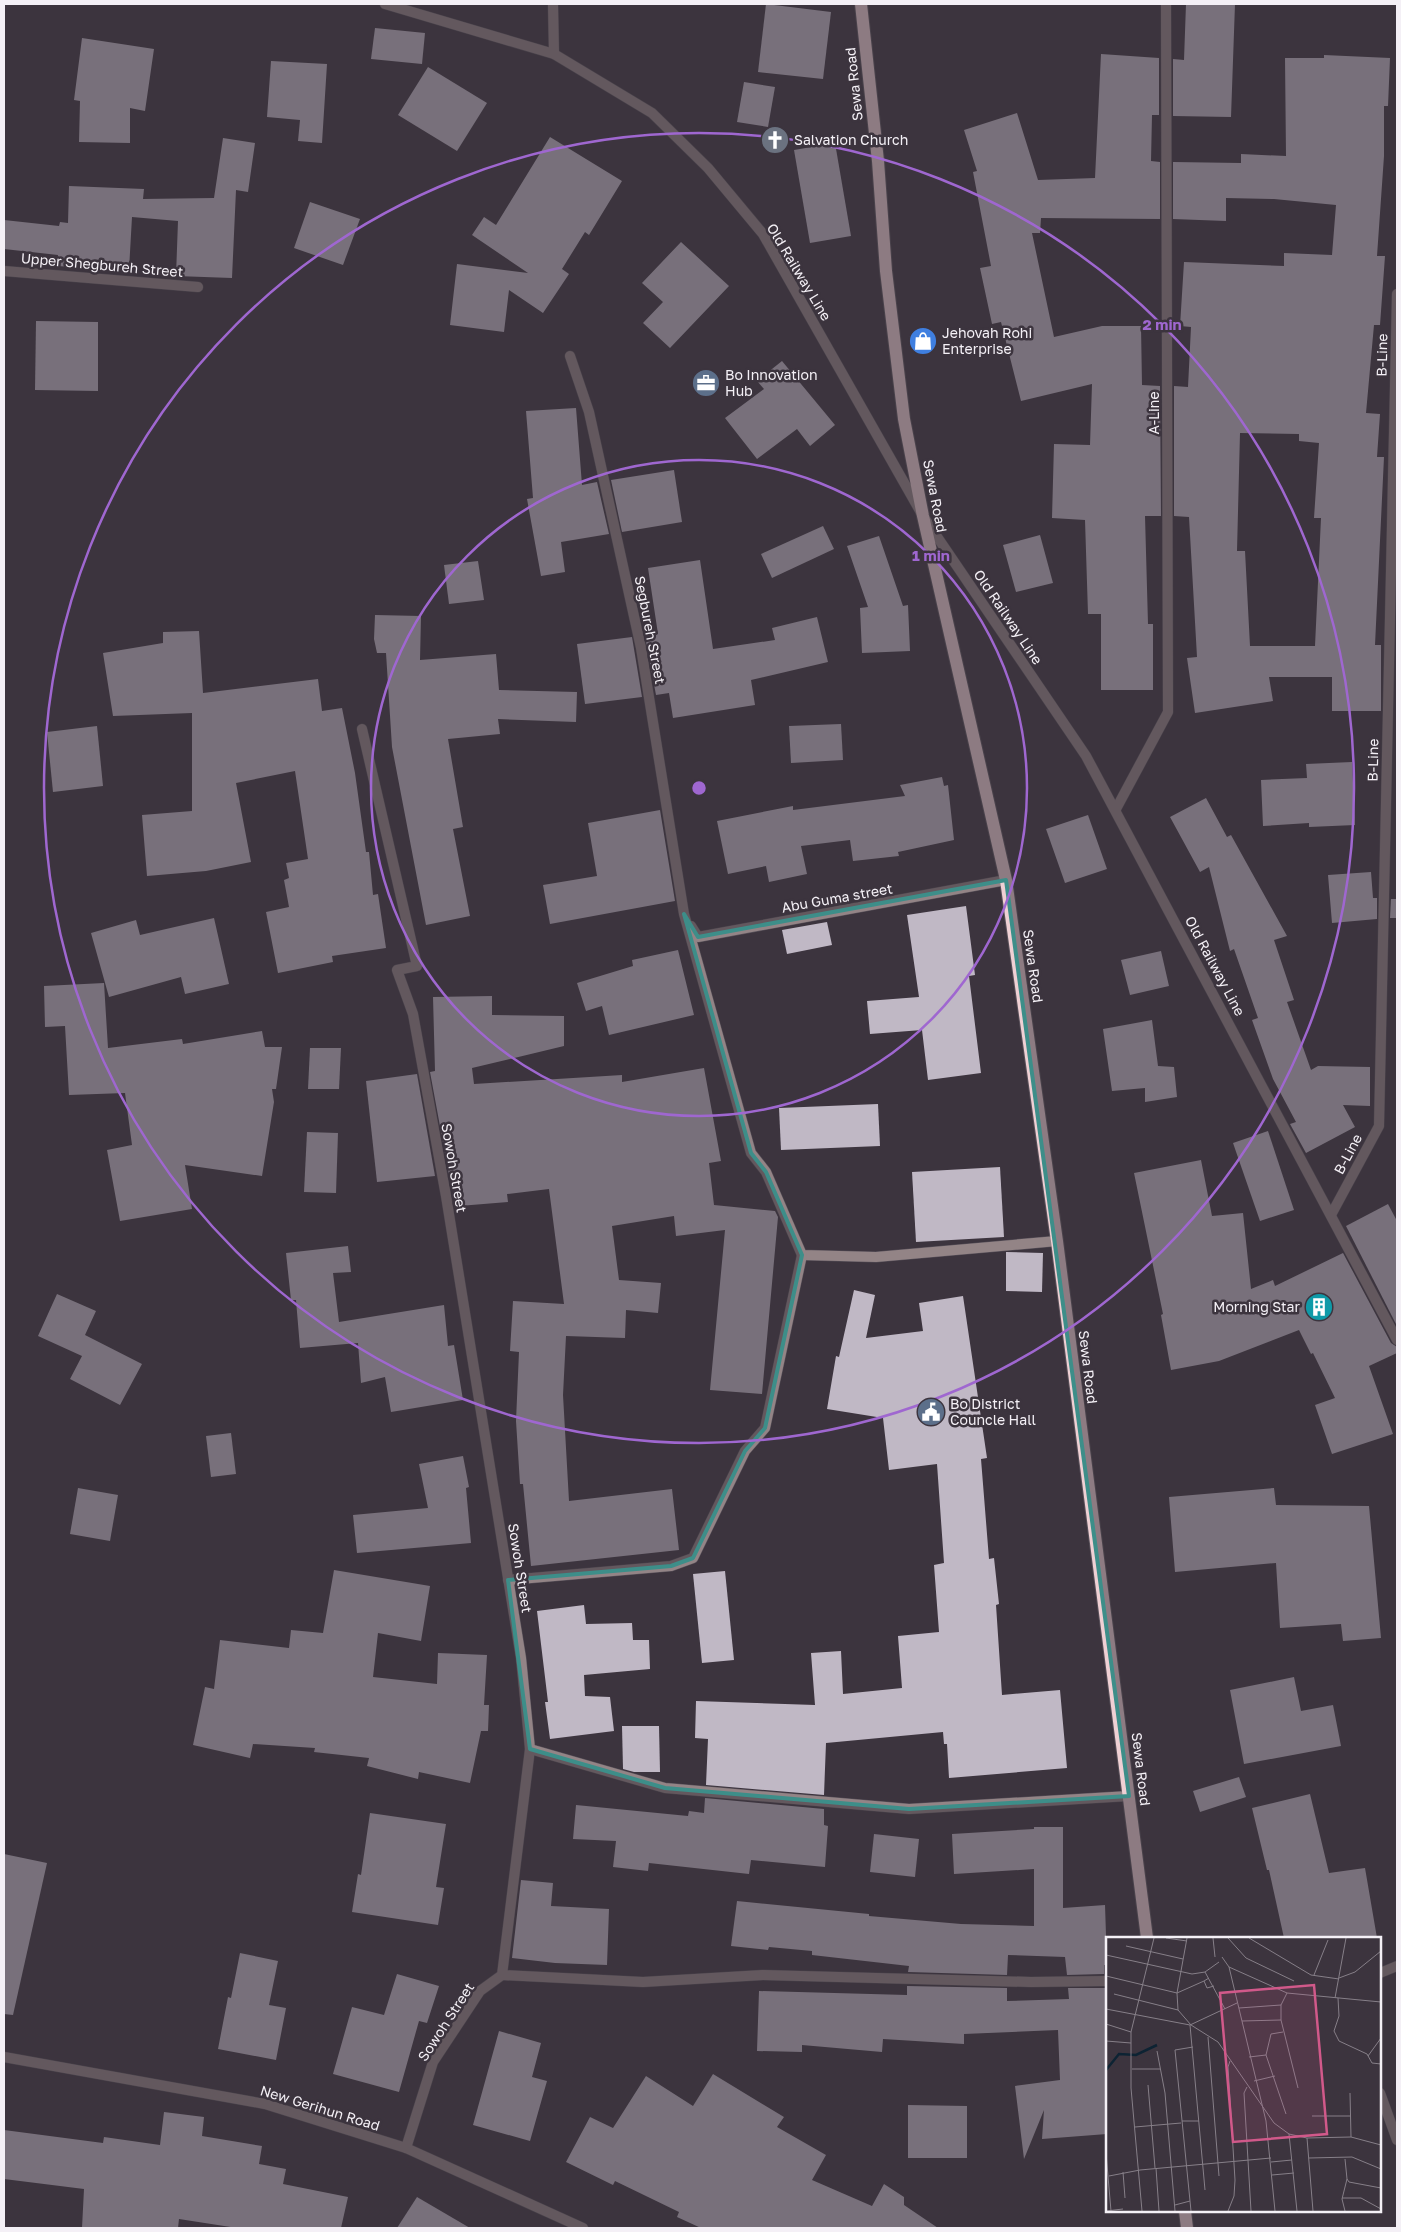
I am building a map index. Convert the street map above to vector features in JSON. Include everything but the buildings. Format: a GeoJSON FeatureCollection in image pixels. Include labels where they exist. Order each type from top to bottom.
{"type":"FeatureCollection","features":[{"type":"Feature","properties":{"kind":"main road","name":"Sewa Road"},"geometry":{"type":"LineString","coordinates":[[861,4],[878,161],[886,271],[904,419],[923,516],[1006,880],[1057,1241],[1148,1937]]}},
{"type":"Feature","properties":{"kind":"main road"},"geometry":{"type":"LineString","coordinates":[[1185,2212],[1187,2228]]}},
{"type":"Feature","properties":{"kind":"street","name":"Old Railway Line"},"geometry":{"type":"LineString","coordinates":[[385,4],[554,54],[652,113],[708,168],[763,234],[923,516],[1086,756],[1116,809],[1397,1340]]}},
{"type":"Feature","properties":{"kind":"street"},"geometry":{"type":"LineString","coordinates":[[553,4],[554,54]]}},
{"type":"Feature","properties":{"kind":"street","name":"A-Line"},"geometry":{"type":"LineString","coordinates":[[1116,809],[1168,712],[1166,4]]}},
{"type":"Feature","properties":{"kind":"street","name":"Upper Shegbureh Street"},"geometry":{"type":"LineString","coordinates":[[4,271],[198,287]]}},
{"type":"Feature","properties":{"kind":"street","name":"B-Line"},"geometry":{"type":"LineString","coordinates":[[1331,1216],[1379,1126],[1397,294]]}},
{"type":"Feature","properties":{"kind":"street","name":"Segbureh Street"},"geometry":{"type":"LineString","coordinates":[[570,356],[588,412],[641,648],[684,914],[751,1153],[766,1172],[802,1255]]}},
{"type":"Feature","properties":{"kind":"street","name":"Sowoh Street"},"geometry":{"type":"LineString","coordinates":[[362,729],[417,966],[397,970],[413,1014],[446,1196],[521,1658],[530,1749],[502,1975],[480,1991],[433,2062],[406,2148]]}},
{"type":"Feature","properties":{"kind":"street","name":"Abu Guma street"},"geometry":{"type":"LineString","coordinates":[[684,914],[698,937],[1006,880]]}},
{"type":"Feature","properties":{"kind":"street"},"geometry":{"type":"LineString","coordinates":[[508,1580],[671,1566],[693,1558],[745,1451],[765,1428],[802,1255],[876,1258],[1057,1241]]}},
{"type":"Feature","properties":{"kind":"street"},"geometry":{"type":"LineString","coordinates":[[530,1749],[665,1788],[899,1808],[1129,1796]]}},
{"type":"Feature","properties":{"kind":"street"},"geometry":{"type":"LineString","coordinates":[[1381,1973],[1397,1966]]}},
{"type":"Feature","properties":{"kind":"street"},"geometry":{"type":"LineString","coordinates":[[502,1975],[643,1982],[763,1975],[1032,1982],[1106,1980]]}},
{"type":"Feature","properties":{"kind":"street","name":"New Gerihun Road"},"geometry":{"type":"LineString","coordinates":[[4,2058],[266,2104],[406,2148],[583,2228]]}},
{"type":"Feature","properties":{"kind":"street"},"geometry":{"type":"LineString","coordinates":[[1381,2096],[1397,2140]]}},
{"type":"Feature","properties":{"kind":"highlighted area"},"geometry":{"type":"Polygon","coordinates":[[[1006,880],[1129,1796],[909,1809],[665,1788],[530,1749],[508,1580],[671,1566],[693,1558],[745,1451],[765,1428],[802,1255],[766,1172],[751,1153],[684,914],[698,937],[1006,880]]]}},
{"type":"Feature","properties":{"kind":"place","name":"Salvation Church"},"geometry":{"type":"Point","coordinates":[775,140]}},
{"type":"Feature","properties":{"kind":"place","name":"Jehovah Rohi Enterprise"},"geometry":{"type":"Point","coordinates":[923,341]}},
{"type":"Feature","properties":{"kind":"place","name":"Bo Innovation Hub"},"geometry":{"type":"Point","coordinates":[706,383]}},
{"type":"Feature","properties":{"kind":"place","name":"Morning Star"},"geometry":{"type":"Point","coordinates":[1319,1307]}},
{"type":"Feature","properties":{"kind":"place","name":"Bo District Councle Hall"},"geometry":{"type":"Point","coordinates":[931,1412]}}]}
